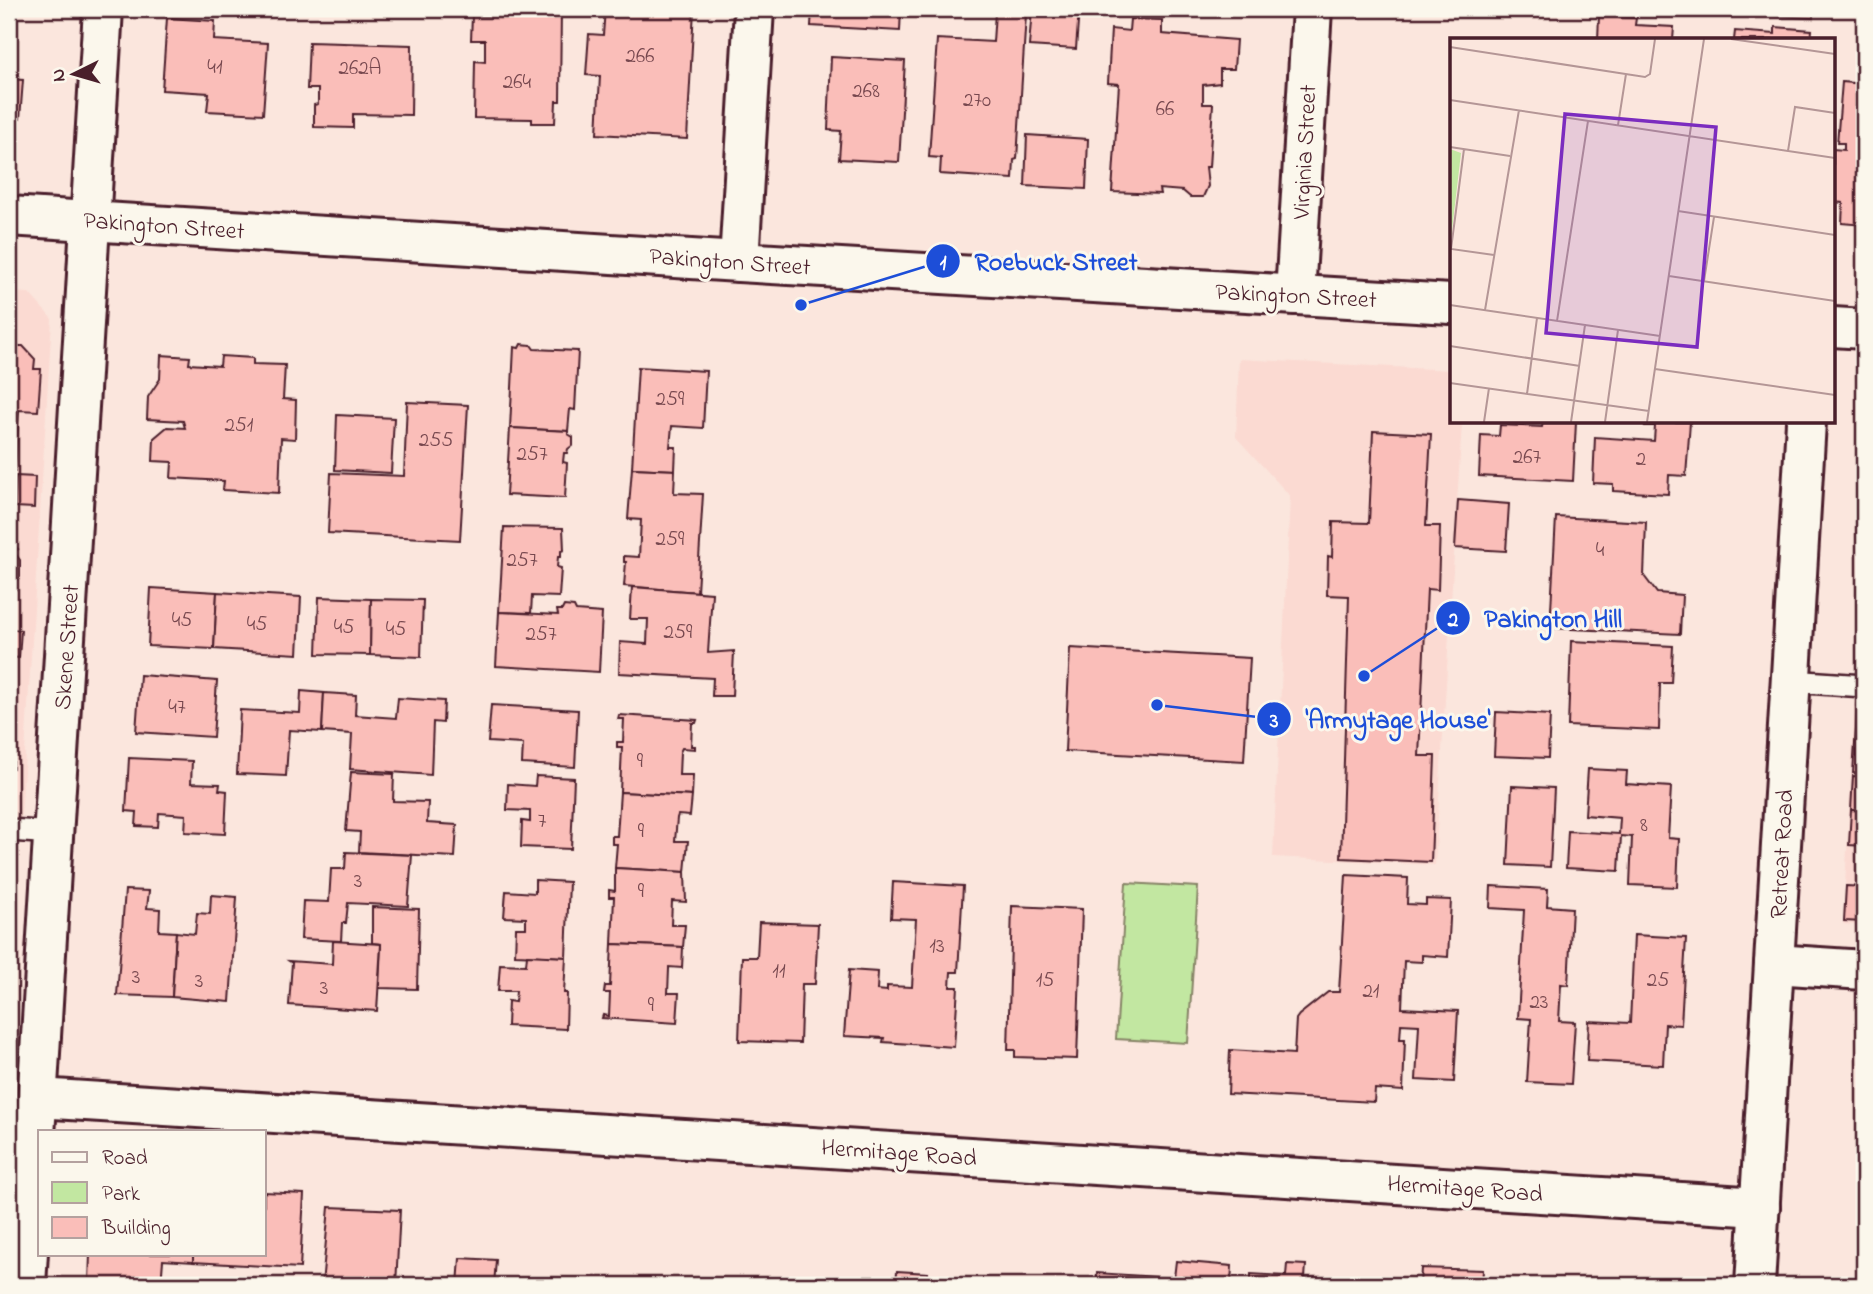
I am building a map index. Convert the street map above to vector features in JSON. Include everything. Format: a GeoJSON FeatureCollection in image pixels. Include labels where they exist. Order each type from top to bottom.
{"type":"FeatureCollection","features":[{"type":"Feature","properties":{"kind":"street","name":"Skene Street"},"geometry":{"type":"LineString","coordinates":[[26,1285],[103,9]]}},
{"type":"Feature","properties":{"kind":"street"},"geometry":{"type":"LineString","coordinates":[[739,262],[754,9]]}},
{"type":"Feature","properties":{"kind":"street","name":"Virginia Street"},"geometry":{"type":"LineString","coordinates":[[1295,295],[1312,9]]}},
{"type":"Feature","properties":{"kind":"street","name":"Pakington Street"},"geometry":{"type":"LineString","coordinates":[[9,216],[1450,304]]}},
{"type":"Feature","properties":{"kind":"street"},"geometry":{"type":"LineString","coordinates":[[1834,327],[1864,329]]}},
{"type":"Feature","properties":{"kind":"street","name":"Retreat Road"},"geometry":{"type":"LineString","coordinates":[[1755,1285],[1806,424]]}},
{"type":"Feature","properties":{"kind":"street"},"geometry":{"type":"LineString","coordinates":[[1774,964],[1864,970]]}},
{"type":"Feature","properties":{"kind":"street","name":"Hermitage Road"},"geometry":{"type":"LineString","coordinates":[[38,1098],[1760,1207]]}},
{"type":"Feature","properties":{"kind":"lane"},"geometry":{"type":"LineString","coordinates":[[1791,681],[1864,686]]}},
{"type":"Feature","properties":{"kind":"lane"},"geometry":{"type":"LineString","coordinates":[[9,830],[54,833]]}},
{"type":"Feature","properties":{"kind":"shaded area"},"geometry":{"type":"Polygon","coordinates":[[[9,292],[29,293],[52,319],[21,818],[9,818],[9,292]]]}},
{"type":"Feature","properties":{"kind":"shaded area"},"geometry":{"type":"Polygon","coordinates":[[[1239,359],[1450,370],[1450,424],[1462,424],[1435,865],[1273,857],[1290,496],[1236,437],[1239,359]]]}},
{"type":"Feature","properties":{"kind":"shaded area"},"geometry":{"type":"Polygon","coordinates":[[[1855,699],[1864,699],[1864,926],[1843,924],[1855,699]]]}},
{"type":"Feature","properties":{"kind":"green space"},"geometry":{"type":"Polygon","coordinates":[[[1126,883],[1198,887],[1188,1043],[1116,1039],[1126,883]]]}},
{"type":"Feature","properties":{"kind":"building"},"geometry":{"type":"Polygon","coordinates":[[[528,9],[561,9],[560,101],[556,101],[555,123],[532,123],[532,119],[474,118],[475,61],[485,62],[485,40],[471,40],[472,16],[528,13],[528,9]]]}},
{"type":"Feature","properties":{"kind":"building"},"geometry":{"type":"Polygon","coordinates":[[[605,9],[694,9],[687,139],[597,134],[600,76],[586,75],[589,34],[603,35],[605,9]]]}},
{"type":"Feature","properties":{"kind":"building"},"geometry":{"type":"Polygon","coordinates":[[[812,9],[901,9],[900,31],[811,26],[812,9]]]}},
{"type":"Feature","properties":{"kind":"building"},"geometry":{"type":"Polygon","coordinates":[[[1032,9],[1079,9],[1076,49],[1029,46],[1032,9]]]}},
{"type":"Feature","properties":{"kind":"building"},"geometry":{"type":"Polygon","coordinates":[[[1755,9],[1813,9],[1813,18],[1755,15],[1755,9]]]}},
{"type":"Feature","properties":{"kind":"building"},"geometry":{"type":"Polygon","coordinates":[[[995,12],[1026,14],[1017,159],[1014,160],[1013,179],[940,174],[941,158],[929,157],[937,39],[993,42],[995,12]]]}},
{"type":"Feature","properties":{"kind":"building"},"geometry":{"type":"Polygon","coordinates":[[[1599,16],[1636,18],[1635,25],[1674,27],[1673,38],[1598,38],[1599,16]]]}},
{"type":"Feature","properties":{"kind":"building"},"geometry":{"type":"Polygon","coordinates":[[[167,18],[215,21],[214,40],[268,43],[263,114],[207,111],[209,93],[162,90],[167,18]]]}},
{"type":"Feature","properties":{"kind":"building"},"geometry":{"type":"Polygon","coordinates":[[[1130,19],[1162,20],[1162,34],[1236,40],[1234,69],[1220,69],[1220,83],[1203,85],[1203,104],[1213,104],[1209,167],[1206,167],[1208,186],[1203,197],[1190,197],[1183,191],[1159,189],[1160,194],[1112,192],[1119,84],[1108,83],[1111,29],[1129,31],[1130,19]]]}},
{"type":"Feature","properties":{"kind":"building"},"geometry":{"type":"Polygon","coordinates":[[[1775,27],[1812,30],[1811,38],[1734,38],[1735,31],[1775,34],[1775,27]]]}},
{"type":"Feature","properties":{"kind":"building"},"geometry":{"type":"Polygon","coordinates":[[[309,42],[412,45],[411,115],[353,114],[353,128],[314,127],[314,105],[318,104],[318,89],[307,89],[309,42]]]}},
{"type":"Feature","properties":{"kind":"building"},"geometry":{"type":"Polygon","coordinates":[[[831,57],[905,61],[899,162],[839,159],[841,131],[828,130],[831,57]]]}},
{"type":"Feature","properties":{"kind":"building"},"geometry":{"type":"Polygon","coordinates":[[[9,79],[23,80],[20,119],[9,118],[9,79]]]}},
{"type":"Feature","properties":{"kind":"building"},"geometry":{"type":"Polygon","coordinates":[[[1842,82],[1864,84],[1864,225],[1842,223],[1843,203],[1834,202],[1834,149],[1844,150],[1844,143],[1837,143],[1842,82]]]}},
{"type":"Feature","properties":{"kind":"building"},"geometry":{"type":"Polygon","coordinates":[[[1027,135],[1088,139],[1086,189],[1025,186],[1027,135]]]}},
{"type":"Feature","properties":{"kind":"building"},"geometry":{"type":"Polygon","coordinates":[[[9,337],[13,338],[13,346],[23,346],[35,359],[34,369],[41,369],[38,411],[19,410],[15,472],[9,472],[9,337]]]}},
{"type":"Feature","properties":{"kind":"building"},"geometry":{"type":"Polygon","coordinates":[[[521,344],[531,345],[534,349],[578,351],[575,410],[570,409],[568,431],[510,428],[514,347],[519,348],[521,344]]]}},
{"type":"Feature","properties":{"kind":"building"},"geometry":{"type":"Polygon","coordinates":[[[161,355],[190,357],[189,364],[220,366],[221,356],[253,358],[253,364],[285,365],[283,399],[296,400],[295,439],[281,438],[279,493],[223,490],[224,481],[171,478],[172,462],[153,461],[154,438],[167,427],[185,428],[183,421],[147,419],[148,397],[160,379],[161,355]]]}},
{"type":"Feature","properties":{"kind":"building"},"geometry":{"type":"Polygon","coordinates":[[[638,367],[706,371],[703,428],[672,426],[670,447],[676,447],[675,470],[632,468],[638,367]]]}},
{"type":"Feature","properties":{"kind":"building"},"geometry":{"type":"Polygon","coordinates":[[[407,402],[468,405],[460,540],[328,533],[331,473],[404,476],[407,402]]]}},
{"type":"Feature","properties":{"kind":"building"},"geometry":{"type":"Polygon","coordinates":[[[337,415],[394,418],[391,473],[335,470],[337,415]]]}},
{"type":"Feature","properties":{"kind":"building"},"geometry":{"type":"Polygon","coordinates":[[[1543,424],[1576,424],[1573,481],[1479,476],[1481,435],[1499,436],[1500,425],[1542,427],[1543,424]]]}},
{"type":"Feature","properties":{"kind":"building"},"geometry":{"type":"Polygon","coordinates":[[[1690,424],[1686,476],[1669,475],[1668,494],[1613,491],[1613,484],[1593,483],[1595,437],[1654,441],[1655,426],[1645,426],[1690,424]]]}},
{"type":"Feature","properties":{"kind":"building"},"geometry":{"type":"Polygon","coordinates":[[[510,428],[568,431],[573,437],[573,445],[564,453],[563,462],[567,463],[565,498],[506,495],[510,428]]]}},
{"type":"Feature","properties":{"kind":"building"},"geometry":{"type":"Polygon","coordinates":[[[1373,431],[1431,434],[1426,526],[1440,526],[1438,590],[1427,589],[1419,756],[1435,756],[1431,862],[1341,858],[1349,596],[1327,595],[1328,556],[1332,557],[1333,522],[1369,523],[1373,431]]]}},
{"type":"Feature","properties":{"kind":"building"},"geometry":{"type":"Polygon","coordinates":[[[632,468],[675,470],[674,493],[703,494],[697,592],[624,586],[624,556],[639,557],[641,520],[628,519],[632,468]]]}},
{"type":"Feature","properties":{"kind":"building"},"geometry":{"type":"Polygon","coordinates":[[[16,476],[35,477],[34,508],[15,507],[16,476]]]}},
{"type":"Feature","properties":{"kind":"building"},"geometry":{"type":"Polygon","coordinates":[[[1458,500],[1509,504],[1506,551],[1455,548],[1458,500]]]}},
{"type":"Feature","properties":{"kind":"building"},"geometry":{"type":"Polygon","coordinates":[[[1556,517],[1646,522],[1644,576],[1657,593],[1682,595],[1680,634],[1550,628],[1556,517]]]}},
{"type":"Feature","properties":{"kind":"building"},"geometry":{"type":"Polygon","coordinates":[[[504,527],[563,528],[564,550],[561,551],[561,557],[558,557],[557,567],[561,568],[559,597],[532,596],[531,613],[499,612],[504,527]]]}},
{"type":"Feature","properties":{"kind":"building"},"geometry":{"type":"Polygon","coordinates":[[[9,539],[18,549],[14,552],[20,560],[20,577],[12,583],[16,589],[9,596],[9,539]]]}},
{"type":"Feature","properties":{"kind":"building"},"geometry":{"type":"Polygon","coordinates":[[[632,587],[712,593],[708,653],[734,651],[732,696],[712,696],[713,678],[619,673],[620,642],[647,644],[648,619],[630,619],[632,587]]]}},
{"type":"Feature","properties":{"kind":"building"},"geometry":{"type":"Polygon","coordinates":[[[151,588],[217,592],[214,649],[148,646],[151,588]]]}},
{"type":"Feature","properties":{"kind":"building"},"geometry":{"type":"Polygon","coordinates":[[[217,592],[301,597],[298,654],[214,649],[217,592]]]}},
{"type":"Feature","properties":{"kind":"building"},"geometry":{"type":"Polygon","coordinates":[[[319,597],[371,599],[370,655],[317,654],[319,597]]]}},
{"type":"Feature","properties":{"kind":"building"},"geometry":{"type":"Polygon","coordinates":[[[371,599],[423,600],[421,657],[370,655],[371,599]]]}},
{"type":"Feature","properties":{"kind":"building"},"geometry":{"type":"Polygon","coordinates":[[[564,606],[574,607],[576,611],[602,613],[599,672],[496,666],[499,612],[558,615],[557,610],[562,610],[564,606]]]}},
{"type":"Feature","properties":{"kind":"building"},"geometry":{"type":"Polygon","coordinates":[[[9,629],[21,630],[19,658],[9,657],[9,629]]]}},
{"type":"Feature","properties":{"kind":"building"},"geometry":{"type":"Polygon","coordinates":[[[1571,641],[1673,646],[1671,683],[1660,683],[1659,730],[1568,726],[1571,641]]]}},
{"type":"Feature","properties":{"kind":"building"},"geometry":{"type":"Polygon","coordinates":[[[1070,648],[1250,658],[1244,761],[1065,751],[1070,648]]]}},
{"type":"Feature","properties":{"kind":"building"},"geometry":{"type":"Polygon","coordinates":[[[140,675],[217,681],[213,737],[136,732],[140,675]]]}},
{"type":"Feature","properties":{"kind":"building"},"geometry":{"type":"Polygon","coordinates":[[[301,691],[324,693],[322,732],[289,730],[286,776],[237,774],[240,710],[300,713],[301,691]]]}},
{"type":"Feature","properties":{"kind":"building"},"geometry":{"type":"Polygon","coordinates":[[[324,693],[356,695],[355,715],[396,718],[398,698],[444,701],[443,723],[433,722],[431,775],[350,769],[352,734],[322,732],[324,693]]]}},
{"type":"Feature","properties":{"kind":"building"},"geometry":{"type":"Polygon","coordinates":[[[1858,700],[1864,701],[1864,774],[1853,773],[1858,700]]]}},
{"type":"Feature","properties":{"kind":"building"},"geometry":{"type":"Polygon","coordinates":[[[491,705],[578,710],[575,767],[522,764],[523,744],[488,742],[491,705]]]}},
{"type":"Feature","properties":{"kind":"building"},"geometry":{"type":"Polygon","coordinates":[[[1496,712],[1550,715],[1548,758],[1494,756],[1496,712]]]}},
{"type":"Feature","properties":{"kind":"building"},"geometry":{"type":"Polygon","coordinates":[[[619,715],[697,720],[692,723],[691,746],[695,746],[695,749],[682,748],[680,752],[679,775],[693,775],[692,796],[620,792],[622,747],[617,747],[617,742],[623,742],[624,719],[618,719],[619,715]]]}},
{"type":"Feature","properties":{"kind":"building"},"geometry":{"type":"Polygon","coordinates":[[[9,726],[15,726],[13,768],[9,767],[9,726]]]}},
{"type":"Feature","properties":{"kind":"building"},"geometry":{"type":"Polygon","coordinates":[[[129,758],[192,761],[191,783],[220,784],[219,790],[227,791],[225,834],[185,832],[186,815],[159,813],[158,827],[136,826],[137,812],[126,811],[129,758]]]}},
{"type":"Feature","properties":{"kind":"building"},"geometry":{"type":"Polygon","coordinates":[[[1588,769],[1627,771],[1626,784],[1671,787],[1668,838],[1679,839],[1677,887],[1630,885],[1632,837],[1621,836],[1619,871],[1566,868],[1568,831],[1619,834],[1620,818],[1585,815],[1588,769]]]}},
{"type":"Feature","properties":{"kind":"building"},"geometry":{"type":"Polygon","coordinates":[[[351,772],[394,774],[393,801],[428,802],[427,823],[457,825],[455,857],[359,852],[360,832],[346,831],[351,772]]]}},
{"type":"Feature","properties":{"kind":"building"},"geometry":{"type":"Polygon","coordinates":[[[536,776],[574,778],[571,849],[521,847],[522,821],[530,822],[530,811],[507,810],[508,784],[535,786],[536,776]]]}},
{"type":"Feature","properties":{"kind":"building"},"geometry":{"type":"Polygon","coordinates":[[[1853,776],[1864,777],[1864,811],[1851,810],[1853,776]]]}},
{"type":"Feature","properties":{"kind":"building"},"geometry":{"type":"Polygon","coordinates":[[[1512,786],[1554,788],[1550,867],[1508,865],[1512,786]]]}},
{"type":"Feature","properties":{"kind":"building"},"geometry":{"type":"Polygon","coordinates":[[[620,792],[692,796],[690,816],[678,815],[677,818],[675,841],[688,841],[685,872],[615,868],[617,844],[612,844],[612,836],[617,836],[620,792]]]}},
{"type":"Feature","properties":{"kind":"building"},"geometry":{"type":"Polygon","coordinates":[[[1851,810],[1864,811],[1864,846],[1849,845],[1851,810]]]}},
{"type":"Feature","properties":{"kind":"building"},"geometry":{"type":"Polygon","coordinates":[[[346,852],[412,855],[408,906],[348,903],[346,923],[342,923],[341,941],[301,939],[303,901],[329,902],[331,869],[345,869],[346,852]]]}},
{"type":"Feature","properties":{"kind":"building"},"geometry":{"type":"Polygon","coordinates":[[[615,868],[685,872],[686,902],[672,901],[671,925],[685,925],[683,947],[612,944],[614,897],[609,897],[609,890],[615,891],[615,868]]]}},
{"type":"Feature","properties":{"kind":"building"},"geometry":{"type":"Polygon","coordinates":[[[1346,875],[1408,878],[1407,904],[1426,905],[1426,899],[1451,900],[1448,957],[1422,955],[1422,962],[1404,961],[1402,1008],[1458,1011],[1454,1082],[1416,1080],[1419,1025],[1401,1024],[1400,1039],[1405,1039],[1403,1091],[1375,1089],[1374,1102],[1228,1094],[1230,1050],[1294,1054],[1296,1019],[1328,992],[1339,992],[1346,875]]]}},
{"type":"Feature","properties":{"kind":"building"},"geometry":{"type":"Polygon","coordinates":[[[535,880],[569,882],[566,957],[515,955],[516,928],[526,928],[526,918],[504,917],[506,891],[535,893],[535,880]]]}},
{"type":"Feature","properties":{"kind":"building"},"geometry":{"type":"Polygon","coordinates":[[[893,882],[963,886],[958,972],[951,972],[950,987],[958,987],[954,1047],[844,1036],[849,970],[878,972],[877,990],[887,991],[887,986],[912,987],[916,919],[891,918],[893,882]]]}},
{"type":"Feature","properties":{"kind":"building"},"geometry":{"type":"Polygon","coordinates":[[[1491,886],[1548,889],[1547,906],[1572,908],[1568,985],[1561,984],[1559,1021],[1575,1022],[1571,1084],[1527,1082],[1531,1019],[1518,1018],[1524,910],[1490,908],[1491,886]]]}},
{"type":"Feature","properties":{"kind":"building"},"geometry":{"type":"Polygon","coordinates":[[[1846,886],[1864,887],[1864,922],[1844,921],[1846,886]]]}},
{"type":"Feature","properties":{"kind":"building"},"geometry":{"type":"Polygon","coordinates":[[[125,890],[149,891],[147,908],[160,909],[159,931],[176,932],[172,997],[117,995],[125,890]]]}},
{"type":"Feature","properties":{"kind":"building"},"geometry":{"type":"Polygon","coordinates":[[[211,895],[237,897],[230,1002],[172,997],[176,932],[195,934],[197,913],[210,914],[211,895]]]}},
{"type":"Feature","properties":{"kind":"building"},"geometry":{"type":"Polygon","coordinates":[[[1012,906],[1082,909],[1077,1059],[1015,1057],[1015,1050],[1008,1050],[1012,906]]]}},
{"type":"Feature","properties":{"kind":"building"},"geometry":{"type":"Polygon","coordinates":[[[372,907],[419,909],[417,989],[379,988],[381,944],[372,943],[372,907]]]}},
{"type":"Feature","properties":{"kind":"building"},"geometry":{"type":"Polygon","coordinates":[[[759,922],[818,924],[815,984],[802,984],[800,1043],[739,1041],[742,957],[757,957],[759,922]]]}},
{"type":"Feature","properties":{"kind":"building"},"geometry":{"type":"Polygon","coordinates":[[[1634,935],[1686,938],[1681,1025],[1665,1024],[1663,1065],[1587,1061],[1589,1021],[1630,1023],[1634,935]]]}},
{"type":"Feature","properties":{"kind":"building"},"geometry":{"type":"Polygon","coordinates":[[[333,941],[381,944],[377,1011],[289,1005],[292,963],[289,961],[332,964],[333,941]]]}},
{"type":"Feature","properties":{"kind":"building"},"geometry":{"type":"Polygon","coordinates":[[[612,944],[683,947],[682,968],[669,967],[668,993],[679,993],[677,1023],[602,1018],[603,1015],[609,1016],[610,993],[604,993],[605,986],[610,986],[612,944]]]}},
{"type":"Feature","properties":{"kind":"building"},"geometry":{"type":"Polygon","coordinates":[[[527,955],[566,957],[566,1029],[507,1026],[508,1001],[515,1002],[516,991],[498,991],[500,964],[526,965],[527,955]]]}},
{"type":"Feature","properties":{"kind":"building"},"geometry":{"type":"Polygon","coordinates":[[[266,1192],[304,1194],[300,1268],[193,1262],[193,1256],[266,1256],[266,1192]]]}},
{"type":"Feature","properties":{"kind":"building"},"geometry":{"type":"Polygon","coordinates":[[[329,1207],[400,1210],[396,1285],[322,1285],[329,1207]]]}},
{"type":"Feature","properties":{"kind":"building"},"geometry":{"type":"Polygon","coordinates":[[[90,1256],[193,1256],[193,1262],[163,1260],[161,1285],[89,1282],[90,1256]]]}},
{"type":"Feature","properties":{"kind":"building"},"geometry":{"type":"Polygon","coordinates":[[[460,1258],[496,1260],[494,1285],[458,1285],[460,1258]]]}},
{"type":"Feature","properties":{"kind":"building"},"geometry":{"type":"Polygon","coordinates":[[[1176,1261],[1232,1266],[1231,1285],[1096,1285],[1097,1273],[1174,1278],[1176,1261]]]}},
{"type":"Feature","properties":{"kind":"building"},"geometry":{"type":"Polygon","coordinates":[[[1287,1264],[1306,1265],[1305,1278],[1337,1281],[1337,1285],[1251,1285],[1251,1274],[1286,1276],[1287,1264]]]}},
{"type":"Feature","properties":{"kind":"building"},"geometry":{"type":"Polygon","coordinates":[[[1421,1268],[1483,1270],[1482,1285],[1420,1285],[1421,1268]]]}},
{"type":"Feature","properties":{"kind":"building"},"geometry":{"type":"Polygon","coordinates":[[[897,1271],[928,1273],[928,1285],[896,1285],[897,1271]]]}},
{"type":"Feature","properties":{"kind":"building"},"geometry":{"type":"Polygon","coordinates":[[[847,1282],[896,1285],[847,1285],[847,1282]]]}},
{"type":"Feature","properties":{"kind":"place","name":"Roebuck Street"},"geometry":{"type":"Point","coordinates":[801,305]}},
{"type":"Feature","properties":{"kind":"place","name":"Pakington Hill"},"geometry":{"type":"Point","coordinates":[1364,676]}},
{"type":"Feature","properties":{"kind":"place","name":"'Armytage House'"},"geometry":{"type":"Point","coordinates":[1157,705]}}]}
